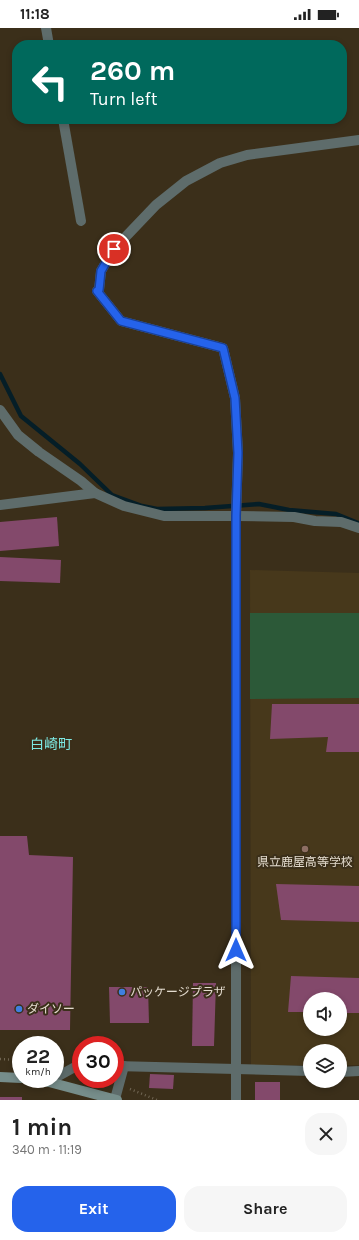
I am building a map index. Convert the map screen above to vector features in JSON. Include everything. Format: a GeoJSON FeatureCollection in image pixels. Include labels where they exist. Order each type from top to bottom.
{"type":"FeatureCollection","features":[{"type":"Feature","properties":{"kind":"street"},"geometry":{"type":"LineString","coordinates":[[46,28],[48,40]]}},
{"type":"Feature","properties":{"kind":"street"},"geometry":{"type":"LineString","coordinates":[[64,124],[81,221]]}},
{"type":"Feature","properties":{"kind":"street"},"geometry":{"type":"LineString","coordinates":[[236,1100],[236,516],[238,453],[235,398],[223,348],[121,321],[97,291],[99,290],[101,271],[114,249],[156,205],[186,181],[220,163],[247,155],[359,140]]}},
{"type":"Feature","properties":{"kind":"street"},"geometry":{"type":"LineString","coordinates":[[0,410],[18,435],[39,452],[81,481],[95,493],[124,506],[164,516],[294,517],[315,521],[341,522],[359,528]]}},
{"type":"Feature","properties":{"kind":"street"},"geometry":{"type":"LineString","coordinates":[[0,505],[95,493]]}},
{"type":"Feature","properties":{"kind":"street"},"geometry":{"type":"LineString","coordinates":[[124,1066],[303,1071]]}},
{"type":"Feature","properties":{"kind":"street"},"geometry":{"type":"LineString","coordinates":[[347,1072],[359,1072]]}},
{"type":"Feature","properties":{"kind":"street"},"geometry":{"type":"LineString","coordinates":[[0,1077],[12,1078]]}},
{"type":"Feature","properties":{"kind":"street"},"geometry":{"type":"LineString","coordinates":[[64,1083],[116,1100],[117,1088]]}},
{"type":"Feature","properties":{"kind":"path"},"geometry":{"type":"LineString","coordinates":[[0,1059],[12,1060]]}},
{"type":"Feature","properties":{"kind":"path"},"geometry":{"type":"LineString","coordinates":[[124,1087],[157,1100]]}},
{"type":"Feature","properties":{"kind":"shaded area","name":"県立鹿屋高等学校"},"geometry":{"type":"Polygon","coordinates":[[[250,570],[359,573],[359,1065],[347,1065],[347,1044],[303,1044],[303,1065],[251,1065],[250,570]]]}},
{"type":"Feature","properties":{"kind":"green space"},"geometry":{"type":"Polygon","coordinates":[[[250,613],[359,613],[359,698],[250,699],[250,613]]]}},
{"type":"Feature","properties":{"kind":"building"},"geometry":{"type":"Polygon","coordinates":[[[57,517],[59,546],[0,551],[0,522],[57,517]]]}},
{"type":"Feature","properties":{"kind":"building"},"geometry":{"type":"Polygon","coordinates":[[[0,557],[61,560],[60,583],[0,581],[0,557]]]}},
{"type":"Feature","properties":{"kind":"building"},"geometry":{"type":"Polygon","coordinates":[[[272,704],[359,704],[359,752],[326,752],[328,737],[270,739],[272,704]]]}},
{"type":"Feature","properties":{"kind":"building"},"geometry":{"type":"Polygon","coordinates":[[[0,836],[27,836],[29,855],[73,857],[70,1030],[0,1030],[0,836]]]}},
{"type":"Feature","properties":{"kind":"building"},"geometry":{"type":"Polygon","coordinates":[[[276,884],[359,886],[359,922],[281,920],[276,884]]]}},
{"type":"Feature","properties":{"kind":"building"},"geometry":{"type":"Polygon","coordinates":[[[291,976],[359,978],[359,1013],[347,1013],[347,992],[303,992],[303,1012],[288,1012],[291,976]]]}},
{"type":"Feature","properties":{"kind":"building"},"geometry":{"type":"Polygon","coordinates":[[[193,983],[216,983],[214,1046],[192,1046],[193,983]]]}},
{"type":"Feature","properties":{"kind":"building"},"geometry":{"type":"Polygon","coordinates":[[[109,987],[148,987],[149,1023],[110,1023],[109,987]]]}},
{"type":"Feature","properties":{"kind":"building"},"geometry":{"type":"Polygon","coordinates":[[[150,1074],[174,1075],[173,1089],[149,1088],[150,1074]]]}},
{"type":"Feature","properties":{"kind":"building"},"geometry":{"type":"Polygon","coordinates":[[[255,1082],[280,1082],[280,1100],[255,1100],[255,1082]]]}},
{"type":"Feature","properties":{"kind":"building"},"geometry":{"type":"Polygon","coordinates":[[[0,1097],[22,1097],[22,1100],[0,1100],[0,1097]]]}},
{"type":"Feature","properties":{"kind":"waterway"},"geometry":{"type":"LineString","coordinates":[[0,374],[21,416],[80,464],[112,495],[142,506],[157,509],[205,508],[259,504],[289,510],[336,514],[358,523]]}},
{"type":"Feature","properties":{"kind":"place","name":"県立鹿屋高等学校"},"geometry":{"type":"Point","coordinates":[305,849]}},
{"type":"Feature","properties":{"kind":"place","name":"パッケージプラザ"},"geometry":{"type":"Point","coordinates":[122,992]}},
{"type":"Feature","properties":{"kind":"place","name":"ダイソー"},"geometry":{"type":"Point","coordinates":[19,1009]}},
{"type":"Feature","properties":{"kind":"district","name":"白崎町"},"geometry":{"type":"Point","coordinates":[51,744]}},
{"type":"Feature","properties":{"kind":"route"},"geometry":{"type":"LineString","coordinates":[[114,249],[101,271],[99,290],[97,291],[121,321],[223,348],[235,398],[238,453],[236,516],[236,950]]}}]}
